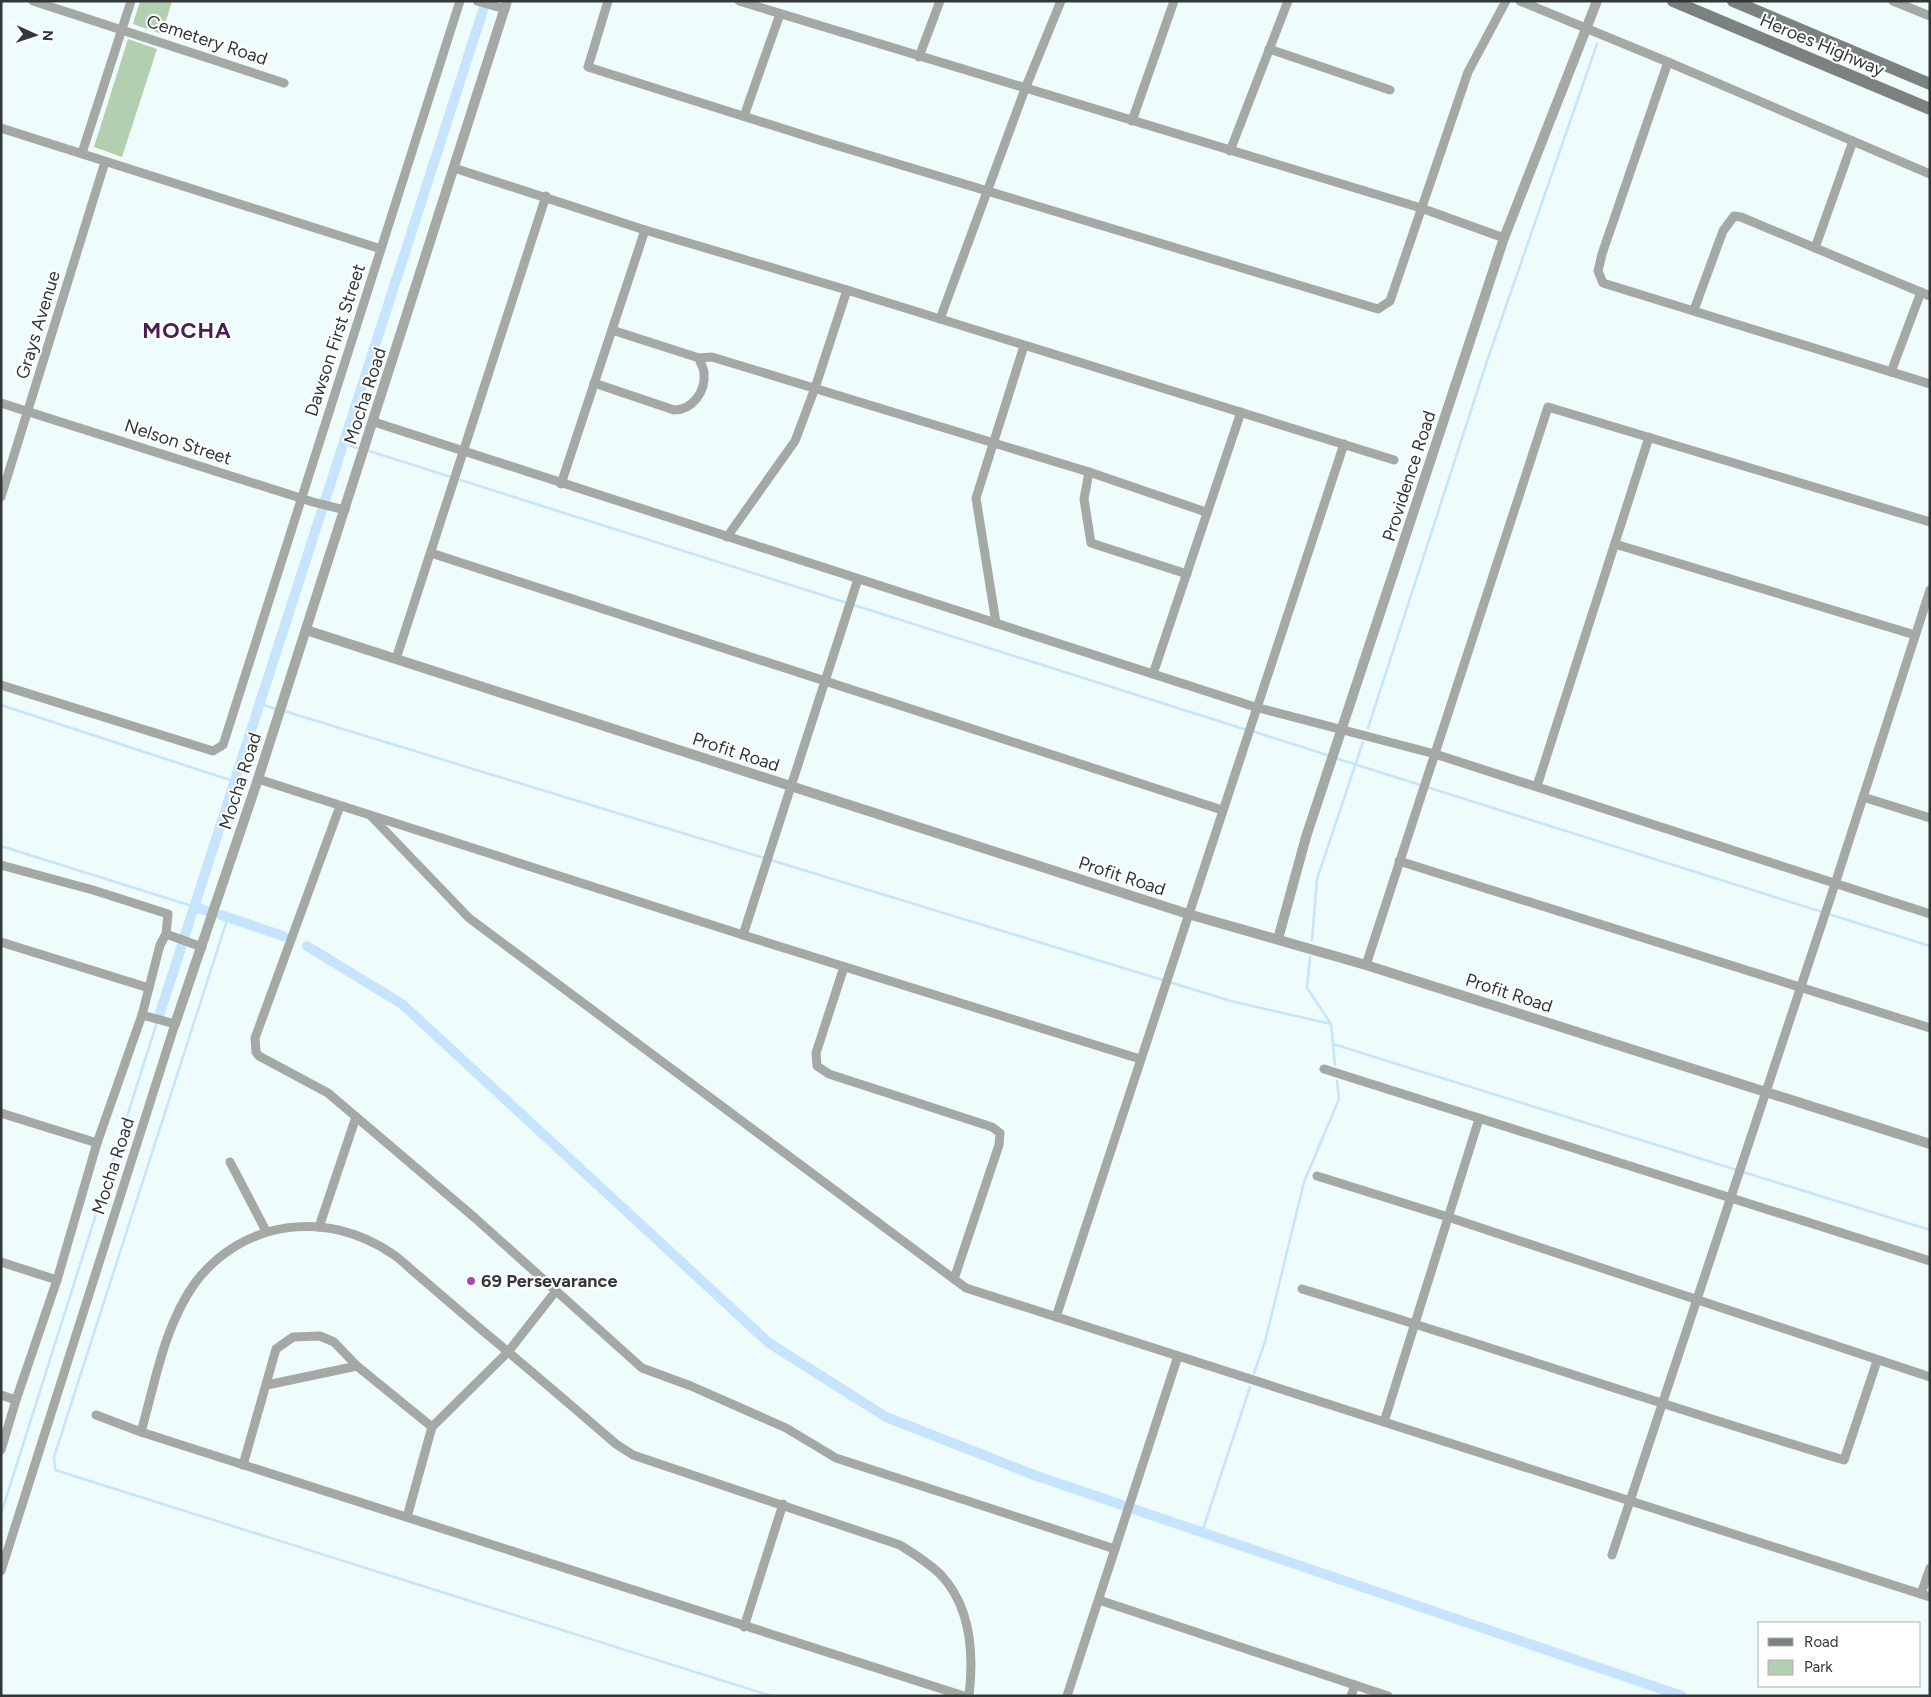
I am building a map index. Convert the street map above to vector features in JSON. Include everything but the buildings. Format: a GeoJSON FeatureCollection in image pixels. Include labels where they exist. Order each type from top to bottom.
{"type":"FeatureCollection","features":[{"type":"Feature","properties":{"kind":"main road","name":"Heroes Highway"},"geometry":{"type":"LineString","coordinates":[[1673,1],[1930,109]]}},
{"type":"Feature","properties":{"kind":"main road","name":"Heroes Highway"},"geometry":{"type":"LineString","coordinates":[[1733,1],[1930,84]]}},
{"type":"Feature","properties":{"kind":"street","name":"Cemetery Road"},"geometry":{"type":"LineString","coordinates":[[33,1],[284,83]]}},
{"type":"Feature","properties":{"kind":"street"},"geometry":{"type":"LineString","coordinates":[[82,153],[131,1]]}},
{"type":"Feature","properties":{"kind":"street","name":"Dawson First Street"},"geometry":{"type":"LineString","coordinates":[[1,685],[213,751],[224,746],[460,1]]}},
{"type":"Feature","properties":{"kind":"street"},"geometry":{"type":"LineString","coordinates":[[478,1],[494,6],[506,5]]}},
{"type":"Feature","properties":{"kind":"street"},"geometry":{"type":"LineString","coordinates":[[608,1],[588,67],[988,191],[1378,308],[1390,301],[1468,72],[1506,1]]}},
{"type":"Feature","properties":{"kind":"street"},"geometry":{"type":"LineString","coordinates":[[739,1],[1421,208],[1504,238]]}},
{"type":"Feature","properties":{"kind":"street"},"geometry":{"type":"LineString","coordinates":[[919,57],[940,1]]}},
{"type":"Feature","properties":{"kind":"street"},"geometry":{"type":"LineString","coordinates":[[940,319],[1061,1]]}},
{"type":"Feature","properties":{"kind":"street"},"geometry":{"type":"LineString","coordinates":[[1132,121],[1174,1]]}},
{"type":"Feature","properties":{"kind":"street"},"geometry":{"type":"LineString","coordinates":[[1230,151],[1288,1]]}},
{"type":"Feature","properties":{"kind":"street"},"geometry":{"type":"LineString","coordinates":[[1520,1],[1930,174]]}},
{"type":"Feature","properties":{"kind":"street","name":"Providence Road"},"geometry":{"type":"LineString","coordinates":[[1585,27],[1591,1]]}},
{"type":"Feature","properties":{"kind":"street","name":"Providence Road"},"geometry":{"type":"LineString","coordinates":[[1278,939],[1306,838],[1504,238],[1585,27],[1597,1]]}},
{"type":"Feature","properties":{"kind":"street"},"geometry":{"type":"LineString","coordinates":[[1894,1],[1930,16]]}},
{"type":"Feature","properties":{"kind":"street","name":"Mocha Road"},"geometry":{"type":"LineString","coordinates":[[1,1570],[175,1024],[198,946],[258,779],[306,630],[341,508],[374,422],[506,5]]}},
{"type":"Feature","properties":{"kind":"street"},"geometry":{"type":"LineString","coordinates":[[744,116],[780,14]]}},
{"type":"Feature","properties":{"kind":"street"},"geometry":{"type":"LineString","coordinates":[[1269,49],[1390,90]]}},
{"type":"Feature","properties":{"kind":"street"},"geometry":{"type":"LineString","coordinates":[[1668,62],[1598,271],[1603,283],[1930,384]]}},
{"type":"Feature","properties":{"kind":"street"},"geometry":{"type":"LineString","coordinates":[[1,128],[381,249]]}},
{"type":"Feature","properties":{"kind":"street"},"geometry":{"type":"LineString","coordinates":[[1815,248],[1853,141]]}},
{"type":"Feature","properties":{"kind":"street","name":"Grays Avenue"},"geometry":{"type":"LineString","coordinates":[[1,497],[105,162]]}},
{"type":"Feature","properties":{"kind":"street"},"geometry":{"type":"LineString","coordinates":[[454,168],[546,196],[645,230],[847,290],[1394,460]]}},
{"type":"Feature","properties":{"kind":"street"},"geometry":{"type":"LineString","coordinates":[[396,659],[546,196]]}},
{"type":"Feature","properties":{"kind":"street"},"geometry":{"type":"LineString","coordinates":[[1694,310],[1723,230],[1734,216],[1740,217],[1925,294],[1891,372]]}},
{"type":"Feature","properties":{"kind":"street"},"geometry":{"type":"LineString","coordinates":[[561,484],[645,230]]}},
{"type":"Feature","properties":{"kind":"street"},"geometry":{"type":"LineString","coordinates":[[727,537],[795,440],[815,388],[847,290]]}},
{"type":"Feature","properties":{"kind":"street"},"geometry":{"type":"LineString","coordinates":[[612,330],[699,358],[712,357],[815,388],[992,444],[1089,472],[1206,512]]}},
{"type":"Feature","properties":{"kind":"street"},"geometry":{"type":"LineString","coordinates":[[996,623],[976,498],[1024,346]]}},
{"type":"Feature","properties":{"kind":"street"},"geometry":{"type":"LineString","coordinates":[[594,383],[674,410],[683,410],[692,404],[702,388],[704,374],[699,358]]}},
{"type":"Feature","properties":{"kind":"street","name":"Nelson Street"},"geometry":{"type":"LineString","coordinates":[[1,403],[313,502],[341,508]]}},
{"type":"Feature","properties":{"kind":"street"},"geometry":{"type":"LineString","coordinates":[[1366,965],[1548,406],[1930,522]]}},
{"type":"Feature","properties":{"kind":"street"},"geometry":{"type":"LineString","coordinates":[[1153,674],[1241,412]]}},
{"type":"Feature","properties":{"kind":"street"},"geometry":{"type":"LineString","coordinates":[[374,422],[1255,707],[1435,754],[1930,914]]}},
{"type":"Feature","properties":{"kind":"street"},"geometry":{"type":"LineString","coordinates":[[1537,786],[1649,437]]}},
{"type":"Feature","properties":{"kind":"street"},"geometry":{"type":"LineString","coordinates":[[1056,1317],[1255,707],[1344,444]]}},
{"type":"Feature","properties":{"kind":"street"},"geometry":{"type":"LineString","coordinates":[[1089,472],[1084,500],[1091,543],[1186,574]]}},
{"type":"Feature","properties":{"kind":"street"},"geometry":{"type":"LineString","coordinates":[[1615,544],[1915,635]]}},
{"type":"Feature","properties":{"kind":"street"},"geometry":{"type":"LineString","coordinates":[[431,553],[1222,810]]}},
{"type":"Feature","properties":{"kind":"street"},"geometry":{"type":"LineString","coordinates":[[743,935],[858,579]]}},
{"type":"Feature","properties":{"kind":"street"},"geometry":{"type":"LineString","coordinates":[[1612,1555],[1698,1300],[1730,1196],[1835,884],[1930,590]]}},
{"type":"Feature","properties":{"kind":"street","name":"Profit Road"},"geometry":{"type":"LineString","coordinates":[[306,630],[1188,914],[1366,965],[1930,1144]]}},
{"type":"Feature","properties":{"kind":"street"},"geometry":{"type":"LineString","coordinates":[[258,779],[743,935],[1140,1059]]}},
{"type":"Feature","properties":{"kind":"street"},"geometry":{"type":"LineString","coordinates":[[1863,797],[1930,818]]}},
{"type":"Feature","properties":{"kind":"street"},"geometry":{"type":"LineString","coordinates":[[340,806],[255,1038],[258,1056],[328,1093],[475,1218],[555,1292],[642,1368],[691,1386],[786,1428],[836,1458],[1115,1549]]}},
{"type":"Feature","properties":{"kind":"street"},"geometry":{"type":"LineString","coordinates":[[371,816],[469,918],[966,1288],[1925,1595],[1930,1568]]}},
{"type":"Feature","properties":{"kind":"street"},"geometry":{"type":"LineString","coordinates":[[1399,861],[1930,1028]]}},
{"type":"Feature","properties":{"kind":"street"},"geometry":{"type":"LineString","coordinates":[[1,865],[93,890],[168,914],[166,934],[160,944],[142,1015],[97,1143],[57,1280],[1,1450]]}},
{"type":"Feature","properties":{"kind":"street"},"geometry":{"type":"LineString","coordinates":[[166,934],[198,946]]}},
{"type":"Feature","properties":{"kind":"street"},"geometry":{"type":"LineString","coordinates":[[1,942],[149,988]]}},
{"type":"Feature","properties":{"kind":"street"},"geometry":{"type":"LineString","coordinates":[[844,967],[816,1054],[817,1066],[828,1074],[992,1127],[1000,1133],[999,1145],[954,1279]]}},
{"type":"Feature","properties":{"kind":"street"},"geometry":{"type":"LineString","coordinates":[[142,1015],[175,1024]]}},
{"type":"Feature","properties":{"kind":"street"},"geometry":{"type":"LineString","coordinates":[[1324,1069],[1730,1196],[1930,1261]]}},
{"type":"Feature","properties":{"kind":"street"},"geometry":{"type":"LineString","coordinates":[[1,1113],[97,1143]]}},
{"type":"Feature","properties":{"kind":"street"},"geometry":{"type":"LineString","coordinates":[[319,1227],[356,1117]]}},
{"type":"Feature","properties":{"kind":"street"},"geometry":{"type":"LineString","coordinates":[[1384,1422],[1479,1119]]}},
{"type":"Feature","properties":{"kind":"street"},"geometry":{"type":"LineString","coordinates":[[230,1162],[266,1231]]}},
{"type":"Feature","properties":{"kind":"street"},"geometry":{"type":"LineString","coordinates":[[1317,1176],[1448,1217],[1877,1361],[1930,1377]]}},
{"type":"Feature","properties":{"kind":"street"},"geometry":{"type":"LineString","coordinates":[[141,1432],[168,1336],[186,1298],[196,1283],[216,1261],[243,1241],[266,1231],[286,1227],[338,1229],[391,1252],[616,1444],[633,1455],[900,1544],[940,1574],[954,1592],[964,1616],[971,1650],[972,1673],[969,1696]]}},
{"type":"Feature","properties":{"kind":"street"},"geometry":{"type":"LineString","coordinates":[[1,1262],[57,1280]]}},
{"type":"Feature","properties":{"kind":"street"},"geometry":{"type":"LineString","coordinates":[[1302,1289],[1415,1323],[1662,1405],[1844,1460],[1877,1361]]}},
{"type":"Feature","properties":{"kind":"street"},"geometry":{"type":"LineString","coordinates":[[407,1517],[432,1427],[508,1352],[555,1292]]}},
{"type":"Feature","properties":{"kind":"street"},"geometry":{"type":"LineString","coordinates":[[243,1465],[276,1349],[293,1337],[320,1336],[334,1342],[357,1366],[432,1427]]}},
{"type":"Feature","properties":{"kind":"street"},"geometry":{"type":"LineString","coordinates":[[1067,1696],[1178,1356]]}},
{"type":"Feature","properties":{"kind":"street"},"geometry":{"type":"LineString","coordinates":[[267,1385],[357,1366]]}},
{"type":"Feature","properties":{"kind":"street"},"geometry":{"type":"LineString","coordinates":[[1,1395],[16,1400]]}},
{"type":"Feature","properties":{"kind":"street"},"geometry":{"type":"LineString","coordinates":[[96,1415],[141,1432],[964,1696]]}},
{"type":"Feature","properties":{"kind":"street"},"geometry":{"type":"LineString","coordinates":[[744,1627],[783,1504]]}},
{"type":"Feature","properties":{"kind":"street"},"geometry":{"type":"LineString","coordinates":[[1099,1600],[1388,1696]]}},
{"type":"Feature","properties":{"kind":"street"},"geometry":{"type":"LineString","coordinates":[[1351,1696],[1355,1685]]}},
{"type":"Feature","properties":{"kind":"green space"},"geometry":{"type":"Polygon","coordinates":[[[140,1],[172,1],[162,34],[133,24],[140,1]]]}},
{"type":"Feature","properties":{"kind":"green space"},"geometry":{"type":"Polygon","coordinates":[[[128,39],[157,49],[122,157],[94,147],[128,39]]]}},
{"type":"Feature","properties":{"kind":"waterway"},"geometry":{"type":"LineString","coordinates":[[159,1016],[486,1]]}},
{"type":"Feature","properties":{"kind":"waterway"},"geometry":{"type":"LineString","coordinates":[[1368,728],[1488,358],[1597,44]]}},
{"type":"Feature","properties":{"kind":"waterway"},"geometry":{"type":"LineString","coordinates":[[345,444],[360,449]]}},
{"type":"Feature","properties":{"kind":"waterway"},"geometry":{"type":"LineString","coordinates":[[366,450],[1247,730]]}},
{"type":"Feature","properties":{"kind":"waterway"},"geometry":{"type":"LineString","coordinates":[[261,704],[278,710]]}},
{"type":"Feature","properties":{"kind":"waterway"},"geometry":{"type":"LineString","coordinates":[[1,705],[236,782]]}},
{"type":"Feature","properties":{"kind":"waterway"},"geometry":{"type":"LineString","coordinates":[[284,711],[1231,1001],[1331,1024]]}},
{"type":"Feature","properties":{"kind":"waterway"},"geometry":{"type":"LineString","coordinates":[[1252,731],[1330,756]]}},
{"type":"Feature","properties":{"kind":"waterway"},"geometry":{"type":"LineString","coordinates":[[1312,940],[1317,879],[1363,742]]}},
{"type":"Feature","properties":{"kind":"waterway"},"geometry":{"type":"LineString","coordinates":[[1335,758],[1930,946]]}},
{"type":"Feature","properties":{"kind":"waterway"},"geometry":{"type":"LineString","coordinates":[[1,846],[195,907]]}},
{"type":"Feature","properties":{"kind":"waterway"},"geometry":{"type":"LineString","coordinates":[[195,907],[207,911]]}},
{"type":"Feature","properties":{"kind":"waterway"},"geometry":{"type":"LineString","coordinates":[[221,915],[283,936]]}},
{"type":"Feature","properties":{"kind":"waterway"},"geometry":{"type":"LineString","coordinates":[[228,917],[54,1457],[55,1470],[771,1696]]}},
{"type":"Feature","properties":{"kind":"waterway"},"geometry":{"type":"LineString","coordinates":[[307,946],[402,1004],[769,1343],[886,1417],[1034,1475],[1682,1696]]}},
{"type":"Feature","properties":{"kind":"waterway"},"geometry":{"type":"LineString","coordinates":[[1310,957],[1307,988],[1331,1024],[1335,1065]]}},
{"type":"Feature","properties":{"kind":"waterway"},"geometry":{"type":"LineString","coordinates":[[1,1514],[157,1022]]}},
{"type":"Feature","properties":{"kind":"waterway"},"geometry":{"type":"LineString","coordinates":[[1333,1044],[1737,1170]]}},
{"type":"Feature","properties":{"kind":"waterway"},"geometry":{"type":"LineString","coordinates":[[1254,1373],[1265,1342],[1304,1182],[1339,1099],[1337,1081]]}},
{"type":"Feature","properties":{"kind":"waterway"},"geometry":{"type":"LineString","coordinates":[[1743,1172],[1930,1230]]}},
{"type":"Feature","properties":{"kind":"waterway"},"geometry":{"type":"LineString","coordinates":[[1202,1532],[1250,1387]]}},
{"type":"Feature","properties":{"kind":"place","name":"69 Persevarance"},"geometry":{"type":"Point","coordinates":[471,1281]}},
{"type":"Feature","properties":{"kind":"district","name":"MOCHA"},"geometry":{"type":"Point","coordinates":[187,330]}}]}
